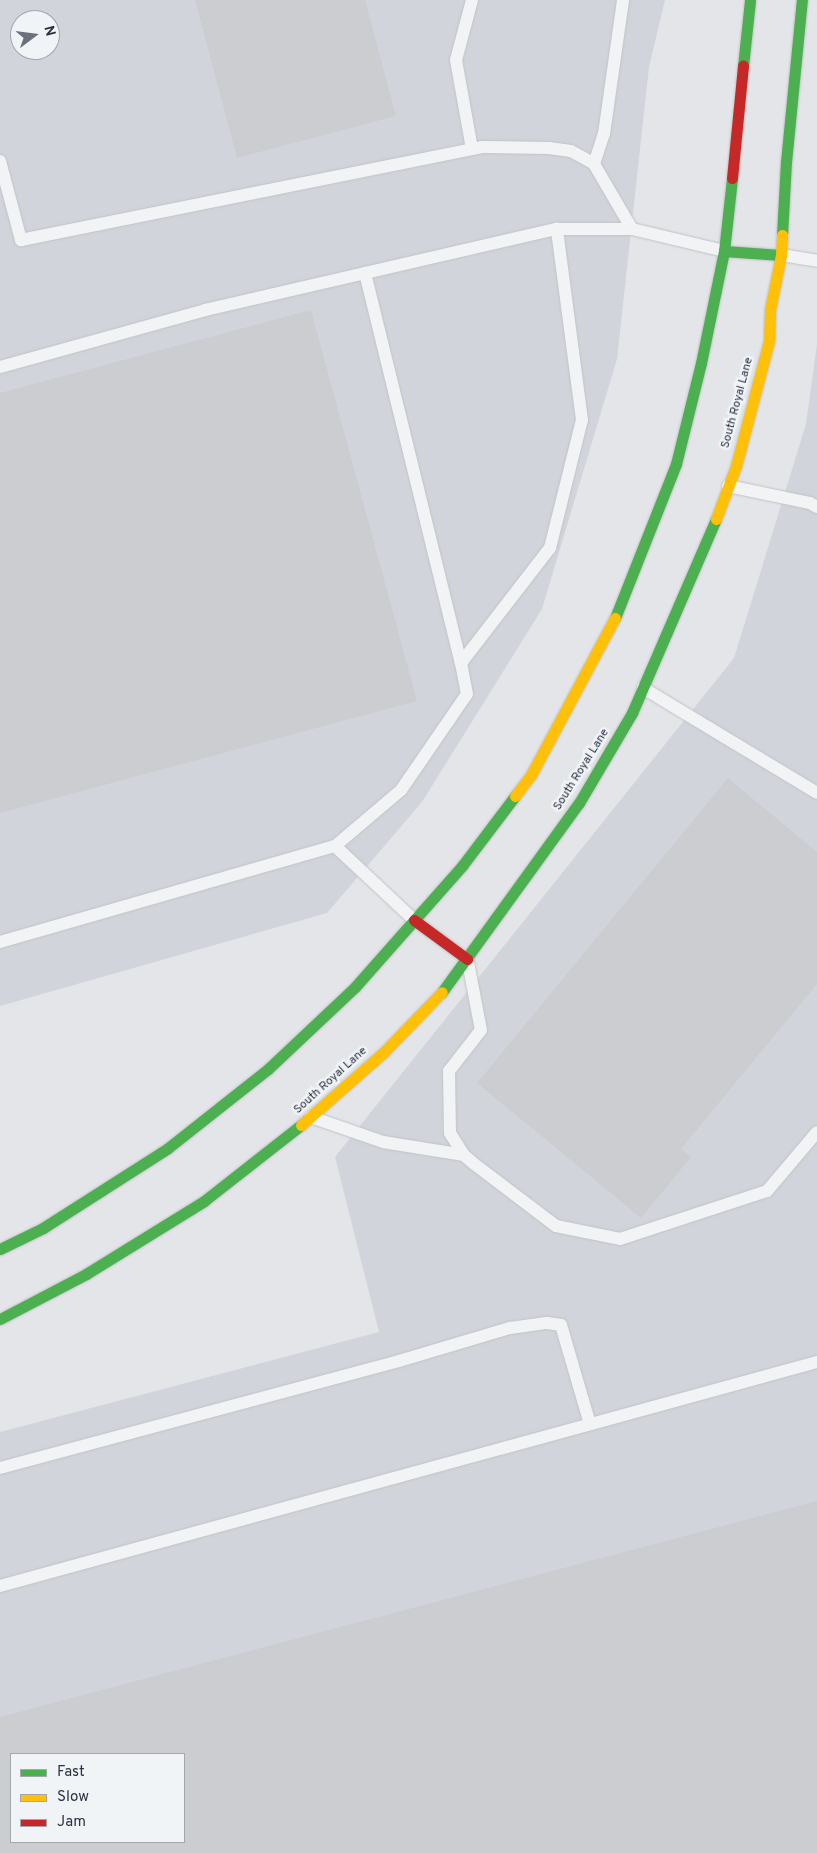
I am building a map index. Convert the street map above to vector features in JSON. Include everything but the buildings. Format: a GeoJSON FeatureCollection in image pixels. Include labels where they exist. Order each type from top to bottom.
{"type":"FeatureCollection","features":[{"type":"Feature","properties":{"kind":"main road"},"geometry":{"type":"LineString","coordinates":[[0,1249],[43,1228],[168,1148],[261,1076],[354,987],[414,920],[462,866],[530,775],[611,629],[676,464],[701,363],[724,251],[750,0]]}},
{"type":"Feature","properties":{"kind":"main road","name":"South Royal Lane"},"geometry":{"type":"LineString","coordinates":[[0,1319],[86,1274],[204,1201],[311,1117],[384,1052],[449,984],[580,803],[632,713],[736,466],[769,341],[770,310],[781,255],[786,162],[802,0]]}},
{"type":"Feature","properties":{"kind":"main road"},"geometry":{"type":"LineString","coordinates":[[724,251],[781,255]]}},
{"type":"Feature","properties":{"kind":"main road"},"geometry":{"type":"LineString","coordinates":[[414,920],[467,959]]}},
{"type":"Feature","properties":{"kind":"lane"},"geometry":{"type":"LineString","coordinates":[[472,0],[456,60],[472,149]]}},
{"type":"Feature","properties":{"kind":"lane"},"geometry":{"type":"LineString","coordinates":[[594,164],[604,134],[623,0]]}},
{"type":"Feature","properties":{"kind":"lane"},"geometry":{"type":"LineString","coordinates":[[0,161],[21,240],[472,149],[549,148],[571,151],[594,164],[632,229]]}},
{"type":"Feature","properties":{"kind":"lane"},"geometry":{"type":"LineString","coordinates":[[0,367],[205,310],[557,229],[632,229],[724,251]]}},
{"type":"Feature","properties":{"kind":"lane"},"geometry":{"type":"LineString","coordinates":[[461,663],[550,548],[582,420],[557,229]]}},
{"type":"Feature","properties":{"kind":"lane"},"geometry":{"type":"LineString","coordinates":[[781,255],[817,261]]}},
{"type":"Feature","properties":{"kind":"lane"},"geometry":{"type":"LineString","coordinates":[[0,942],[335,846],[401,790],[467,694],[365,273]]}},
{"type":"Feature","properties":{"kind":"lane"},"geometry":{"type":"LineString","coordinates":[[728,486],[810,503],[817,507]]}},
{"type":"Feature","properties":{"kind":"lane"},"geometry":{"type":"LineString","coordinates":[[643,688],[817,793]]}},
{"type":"Feature","properties":{"kind":"lane"},"geometry":{"type":"LineString","coordinates":[[335,846],[414,920]]}},
{"type":"Feature","properties":{"kind":"lane"},"geometry":{"type":"LineString","coordinates":[[467,959],[480,1030],[449,1071],[450,1133],[464,1155],[556,1226],[620,1238],[767,1192],[817,1132]]}},
{"type":"Feature","properties":{"kind":"lane"},"geometry":{"type":"LineString","coordinates":[[311,1117],[383,1142],[464,1155]]}},
{"type":"Feature","properties":{"kind":"lane"},"geometry":{"type":"LineString","coordinates":[[0,1468],[389,1364],[510,1328],[547,1323],[561,1326],[590,1424]]}},
{"type":"Feature","properties":{"kind":"lane"},"geometry":{"type":"LineString","coordinates":[[0,1586],[817,1362]]}},
{"type":"Feature","properties":{"kind":"shaded area"},"geometry":{"type":"Polygon","coordinates":[[[0,0],[665,0],[649,67],[617,359],[542,609],[422,802],[327,913],[0,1006],[0,0]]]}},
{"type":"Feature","properties":{"kind":"shaded area"},"geometry":{"type":"Polygon","coordinates":[[[817,344],[817,1853],[0,1853],[0,1432],[379,1332],[335,1157],[734,658],[806,424],[817,344]]]}},
{"type":"Feature","properties":{"kind":"traffic: fast"},"geometry":{"type":"LineString","coordinates":[[743,66],[750,0]]}},
{"type":"Feature","properties":{"kind":"traffic: fast"},"geometry":{"type":"LineString","coordinates":[[782,235],[786,162],[802,0]]}},
{"type":"Feature","properties":{"kind":"traffic: fast"},"geometry":{"type":"LineString","coordinates":[[615,618],[676,464],[701,363],[724,251],[732,178]]}},
{"type":"Feature","properties":{"kind":"traffic: fast"},"geometry":{"type":"LineString","coordinates":[[724,251],[781,255]]}},
{"type":"Feature","properties":{"kind":"traffic: fast"},"geometry":{"type":"LineString","coordinates":[[442,992],[579,803],[632,713],[716,519]]}},
{"type":"Feature","properties":{"kind":"traffic: fast"},"geometry":{"type":"LineString","coordinates":[[0,1249],[43,1228],[168,1148],[268,1069],[355,987],[462,866],[515,796]]}},
{"type":"Feature","properties":{"kind":"traffic: fast"},"geometry":{"type":"LineString","coordinates":[[0,1319],[86,1274],[204,1201],[301,1125]]}},
{"type":"Feature","properties":{"kind":"traffic: slow"},"geometry":{"type":"LineString","coordinates":[[716,519],[736,466],[769,341],[770,310],[781,255],[782,235]]}},
{"type":"Feature","properties":{"kind":"traffic: slow"},"geometry":{"type":"LineString","coordinates":[[515,796],[531,775],[615,618]]}},
{"type":"Feature","properties":{"kind":"traffic: slow"},"geometry":{"type":"LineString","coordinates":[[301,1125],[384,1052],[442,992]]}},
{"type":"Feature","properties":{"kind":"traffic: jam"},"geometry":{"type":"LineString","coordinates":[[732,178],[743,66]]}},
{"type":"Feature","properties":{"kind":"traffic: jam"},"geometry":{"type":"LineString","coordinates":[[414,920],[467,959]]}}]}
